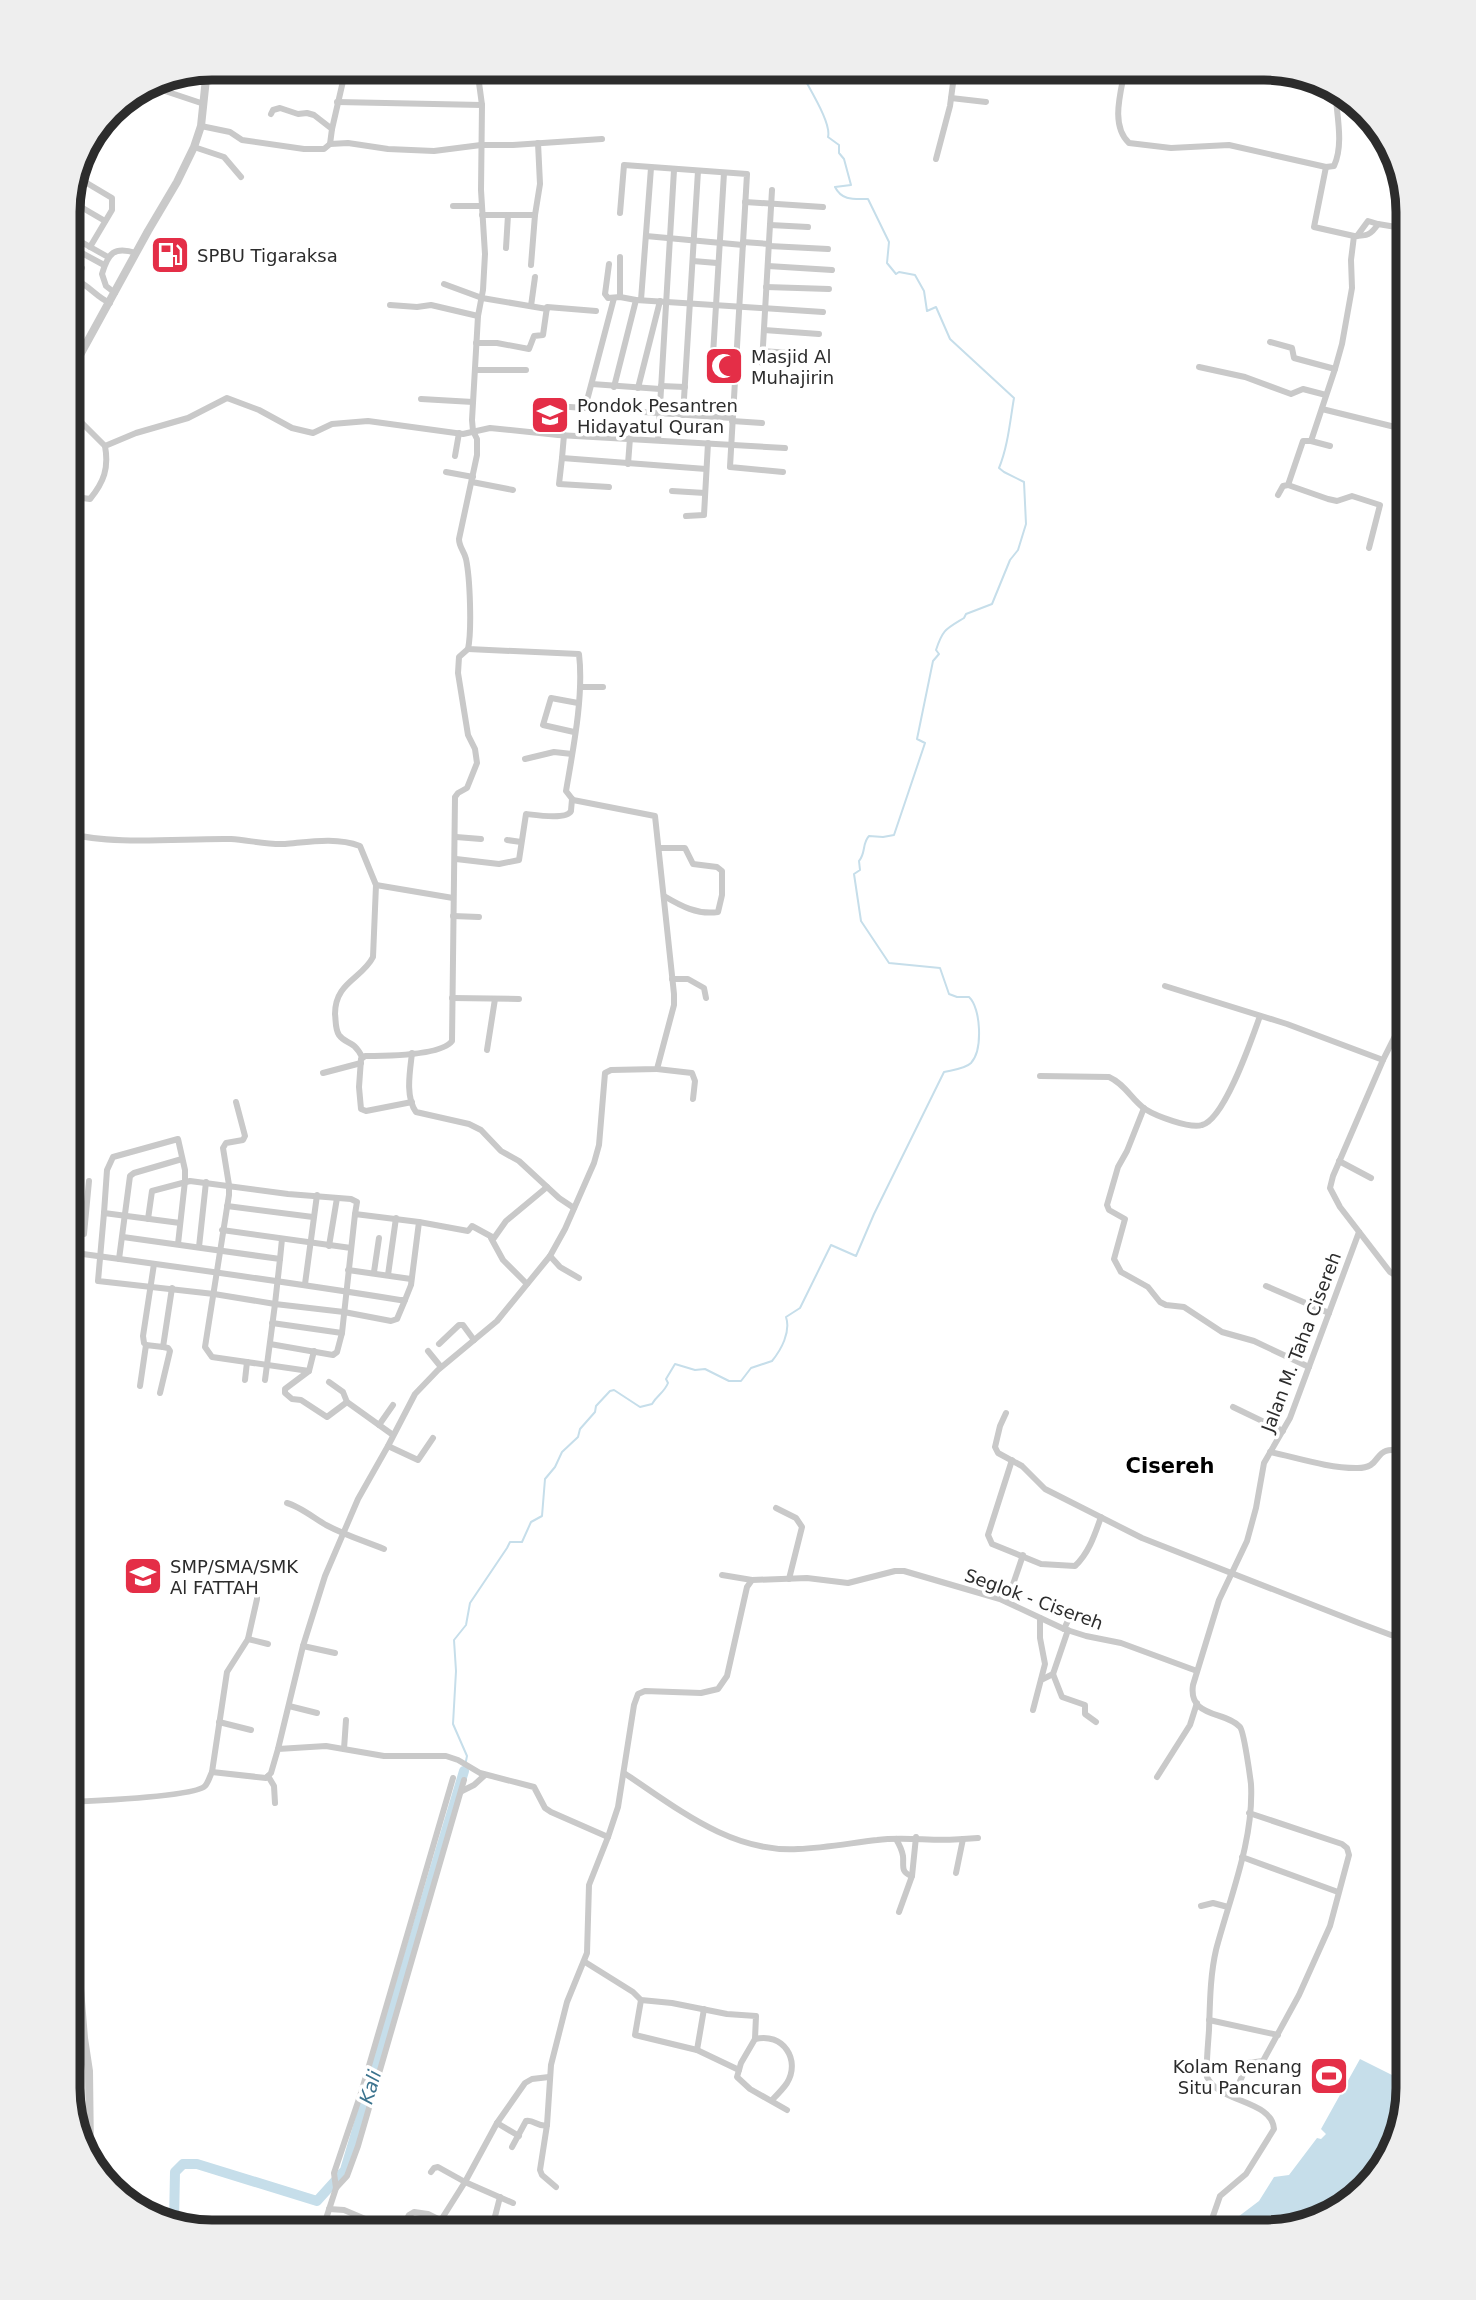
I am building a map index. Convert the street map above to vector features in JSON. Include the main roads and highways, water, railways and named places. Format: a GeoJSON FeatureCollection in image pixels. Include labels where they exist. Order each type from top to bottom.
{"type":"FeatureCollection","features":[{"type":"Feature","properties":{"kind":"water"},"geometry":{"type":"Polygon","coordinates":[[[1360,2059],[1396,2077],[1391,2122],[1378,2154],[1342,2193],[1322,2206],[1298,2215],[1264,2220],[1234,2220],[1259,2201],[1274,2177],[1289,2175],[1317,2138],[1321,2139],[1326,2134],[1321,2129],[1360,2059]]]}},
{"type":"Feature","properties":{"kind":"water","name":"Kolam Renang Situ Pancuran"},"geometry":{"type":"Polygon","coordinates":[[[1326,2066],[1341,2073],[1335,2080],[1339,2083],[1331,2094],[1315,2085],[1326,2066]]]}},
{"type":"Feature","properties":{"kind":"waterway"},"geometry":{"type":"LineString","coordinates":[[464,1771],[467,1756],[453,1724],[456,1671],[454,1640],[466,1625],[470,1603],[510,1542],[522,1542],[531,1522],[542,1516],[545,1479],[562,1452],[578,1437],[580,1429],[610,1391],[614,1390],[640,1407],[652,1404],[665,1389],[668,1383],[666,1379],[675,1364],[695,1370],[705,1369],[729,1381],[741,1381],[751,1368],[772,1361],[786,1335],[786,1317],[800,1308],[831,1245],[856,1256],[944,1072],[971,1063],[977,1049],[979,1029],[973,1002],[969,997],[949,994],[940,968],[889,963],[861,921],[854,874],[860,870],[859,861],[869,836],[894,835],[925,743],[917,739],[933,661],[939,654],[936,650],[941,638],[946,630],[966,614],[992,604],[1010,560],[1018,550],[1026,524],[1024,482],[999,468],[1007,442],[1014,398],[950,339],[936,307],[927,311],[924,291],[915,275],[899,272],[896,274],[887,263],[889,242],[868,199],[849,198],[838,192],[835,187],[851,185],[844,159],[839,153],[839,145],[828,137],[826,122],[805,81]]}},
{"type":"Feature","properties":{"kind":"waterway","name":"Kali"},"geometry":{"type":"LineString","coordinates":[[174,2214],[175,2172],[183,2164],[197,2164],[317,2201],[345,2170],[464,1771]]}},
{"type":"Feature","properties":{"kind":"place","name":"SPBU Tigaraksa"},"geometry":{"type":"Point","coordinates":[170,255]}},
{"type":"Feature","properties":{"kind":"place","name":"Masjid Al Muhajirin"},"geometry":{"type":"Point","coordinates":[724,366]}},
{"type":"Feature","properties":{"kind":"place","name":"Pondok Pesantren Hidayatul Quran"},"geometry":{"type":"Point","coordinates":[550,415]}},
{"type":"Feature","properties":{"kind":"place","name":"SMP/SMA/SMK Al FATTAH"},"geometry":{"type":"Point","coordinates":[143,1576]}},
{"type":"Feature","properties":{"kind":"place","name":"Kolam Renang Situ Pancuran"},"geometry":{"type":"Point","coordinates":[1329,2076]}},
{"type":"Feature","properties":{"kind":"district","name":"Cisereh"},"geometry":{"type":"Point","coordinates":[1170,1466]}}]}
